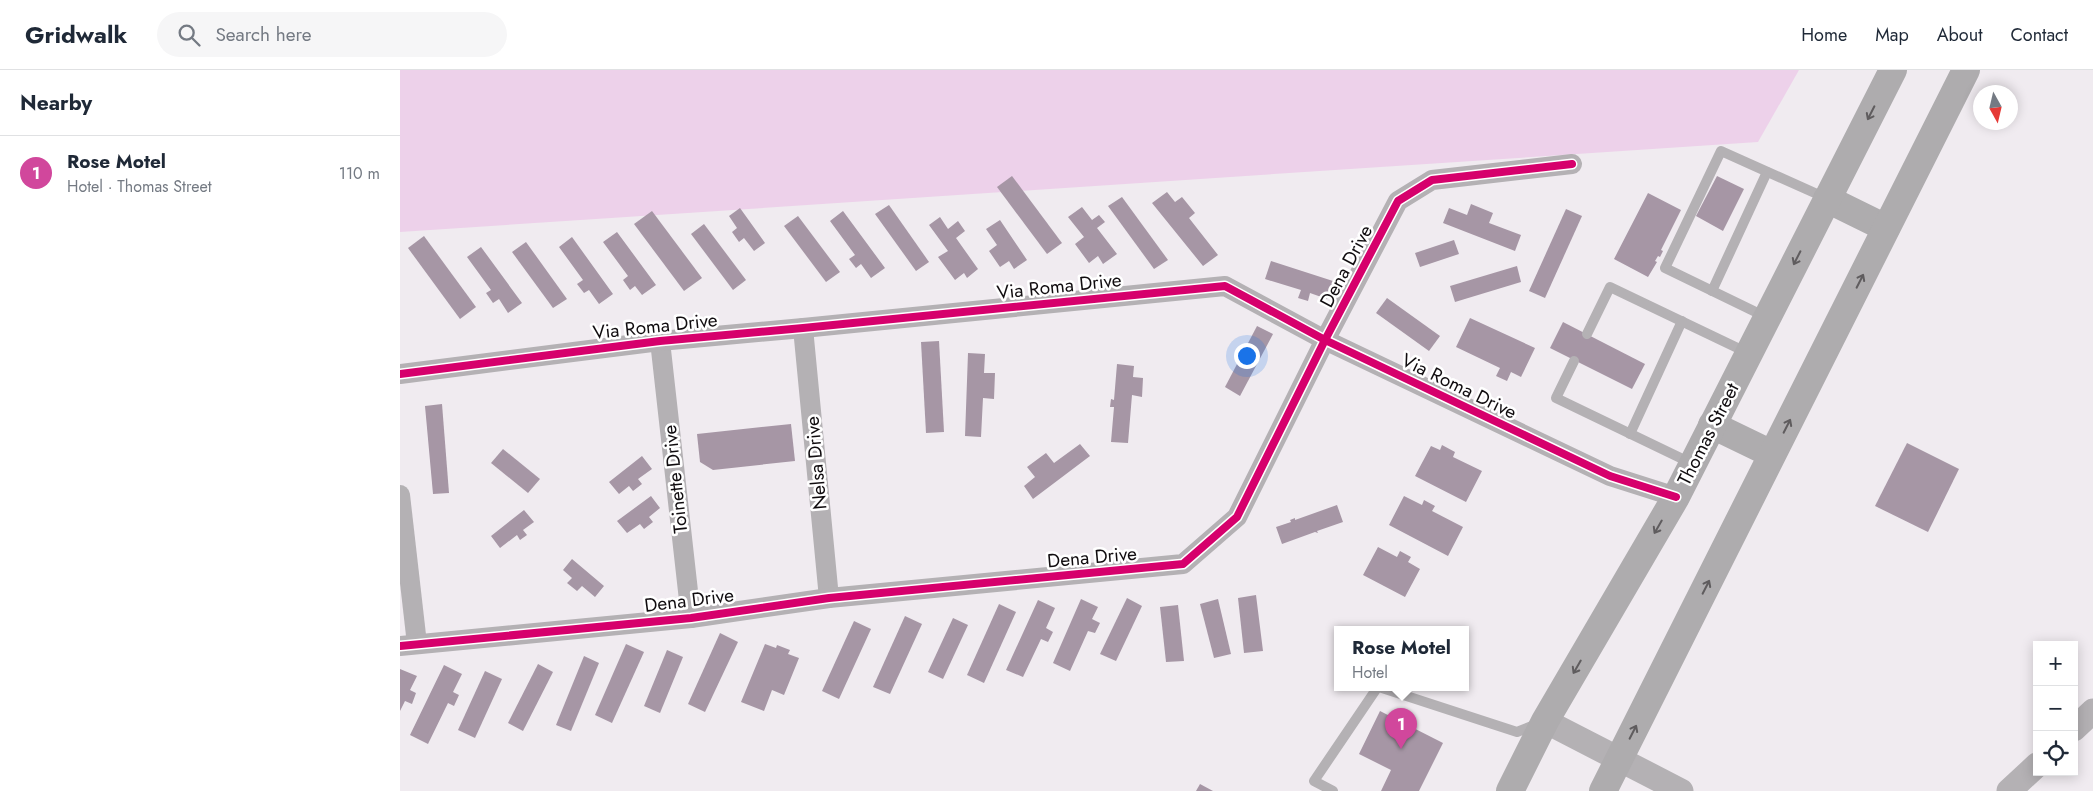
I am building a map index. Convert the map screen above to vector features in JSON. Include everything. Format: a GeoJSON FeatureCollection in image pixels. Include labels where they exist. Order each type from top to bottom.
{"type":"FeatureCollection","features":[{"type":"Feature","properties":{"kind":"highway","name":"Thomas Street"},"geometry":{"type":"LineString","coordinates":[[1510,791],[1545,721],[1693,464],[1893,70]]}},
{"type":"Feature","properties":{"kind":"highway"},"geometry":{"type":"LineString","coordinates":[[1603,791],[1966,70]]}},
{"type":"Feature","properties":{"kind":"highway"},"geometry":{"type":"LineString","coordinates":[[1827,199],[1886,228]]}},
{"type":"Feature","properties":{"kind":"highway"},"geometry":{"type":"LineString","coordinates":[[1712,425],[1772,454]]}},
{"type":"Feature","properties":{"kind":"street","name":"Dena Drive"},"geometry":{"type":"LineString","coordinates":[[408,645],[691,618],[829,598],[1183,564],[1237,517],[1325,340],[1398,201],[1432,180],[1572,164]]}},
{"type":"Feature","properties":{"kind":"street","name":"Via Roma Drive"},"geometry":{"type":"LineString","coordinates":[[400,374],[660,341],[1225,286],[1325,340],[1610,476],[1676,496]]}},
{"type":"Feature","properties":{"kind":"street","name":"Nelsa Drive"},"geometry":{"type":"LineString","coordinates":[[803,328],[829,598]]}},
{"type":"Feature","properties":{"kind":"street","name":"Toinette Drive"},"geometry":{"type":"LineString","coordinates":[[660,341],[691,618]]}},
{"type":"Feature","properties":{"kind":"street"},"geometry":{"type":"LineString","coordinates":[[400,495],[408,645]]}},
{"type":"Feature","properties":{"kind":"street"},"geometry":{"type":"LineString","coordinates":[[2078,725],[2093,712]]}},
{"type":"Feature","properties":{"kind":"street"},"geometry":{"type":"LineString","coordinates":[[1545,721],[1681,791]]}},
{"type":"Feature","properties":{"kind":"street"},"geometry":{"type":"LineString","coordinates":[[2009,791],[2033,769]]}},
{"type":"Feature","properties":{"kind":"lane"},"geometry":{"type":"LineString","coordinates":[[1767,318],[1665,268],[1721,151],[1827,199]]}},
{"type":"Feature","properties":{"kind":"lane"},"geometry":{"type":"LineString","coordinates":[[1712,291],[1767,172]]}},
{"type":"Feature","properties":{"kind":"lane"},"geometry":{"type":"LineString","coordinates":[[1587,334],[1610,287],[1748,353]]}},
{"type":"Feature","properties":{"kind":"lane"},"geometry":{"type":"LineString","coordinates":[[1630,434],[1682,322]]}},
{"type":"Feature","properties":{"kind":"lane"},"geometry":{"type":"LineString","coordinates":[[1574,361],[1556,398],[1693,464]]}},
{"type":"Feature","properties":{"kind":"lane"},"geometry":{"type":"LineString","coordinates":[[1332,791],[1314,781],[1375,691]]}},
{"type":"Feature","properties":{"kind":"lane"},"geometry":{"type":"LineString","coordinates":[[1391,691],[1517,732],[1545,721]]}},
{"type":"Feature","properties":{"kind":"shaded area"},"geometry":{"type":"Polygon","coordinates":[[[400,70],[1799,70],[1758,142],[400,232],[400,70]]]}},
{"type":"Feature","properties":{"kind":"building"},"geometry":{"type":"Polygon","coordinates":[[[1012,176],[1062,243],[1047,254],[997,187],[1012,176]]]}},
{"type":"Feature","properties":{"kind":"building"},"geometry":{"type":"Polygon","coordinates":[[[1717,176],[1744,189],[1723,231],[1696,216],[1717,176]]]}},
{"type":"Feature","properties":{"kind":"building"},"geometry":{"type":"Polygon","coordinates":[[[1167,192],[1175,202],[1182,197],[1195,213],[1189,218],[1218,255],[1203,266],[1152,203],[1167,192]]]}},
{"type":"Feature","properties":{"kind":"building"},"geometry":{"type":"Polygon","coordinates":[[[1648,193],[1681,210],[1661,250],[1663,251],[1655,261],[1657,262],[1648,277],[1614,259],[1648,193]]]}},
{"type":"Feature","properties":{"kind":"building"},"geometry":{"type":"Polygon","coordinates":[[[1122,197],[1168,260],[1154,269],[1108,206],[1122,197]]]}},
{"type":"Feature","properties":{"kind":"building"},"geometry":{"type":"Polygon","coordinates":[[[1471,204],[1493,213],[1489,223],[1521,235],[1515,251],[1443,223],[1449,208],[1467,215],[1471,204]]]}},
{"type":"Feature","properties":{"kind":"building"},"geometry":{"type":"Polygon","coordinates":[[[889,205],[929,262],[916,271],[875,214],[889,205]]]}},
{"type":"Feature","properties":{"kind":"building"},"geometry":{"type":"Polygon","coordinates":[[[1082,207],[1092,220],[1099,215],[1105,222],[1097,228],[1117,254],[1103,264],[1098,256],[1089,263],[1075,244],[1084,237],[1068,217],[1082,207]]]}},
{"type":"Feature","properties":{"kind":"building"},"geometry":{"type":"Polygon","coordinates":[[[740,208],[765,243],[754,251],[744,238],[739,242],[732,232],[737,228],[729,216],[740,208]]]}},
{"type":"Feature","properties":{"kind":"building"},"geometry":{"type":"Polygon","coordinates":[[[1566,209],[1582,216],[1545,298],[1529,291],[1566,209]]]}},
{"type":"Feature","properties":{"kind":"building"},"geometry":{"type":"Polygon","coordinates":[[[652,211],[702,278],[684,291],[634,224],[652,211]]]}},
{"type":"Feature","properties":{"kind":"building"},"geometry":{"type":"Polygon","coordinates":[[[843,211],[885,268],[871,278],[861,264],[856,268],[849,259],[855,255],[830,221],[843,211]]]}},
{"type":"Feature","properties":{"kind":"building"},"geometry":{"type":"Polygon","coordinates":[[[798,216],[840,272],[826,282],[784,226],[798,216]]]}},
{"type":"Feature","properties":{"kind":"building"},"geometry":{"type":"Polygon","coordinates":[[[940,217],[948,229],[958,221],[965,231],[956,238],[978,269],[967,278],[964,273],[955,280],[938,257],[948,251],[929,225],[940,217]]]}},
{"type":"Feature","properties":{"kind":"building"},"geometry":{"type":"Polygon","coordinates":[[[1000,220],[1027,260],[1014,269],[1009,261],[1000,267],[989,251],[997,245],[986,229],[1000,220]]]}},
{"type":"Feature","properties":{"kind":"building"},"geometry":{"type":"Polygon","coordinates":[[[704,224],[746,280],[733,290],[691,234],[704,224]]]}},
{"type":"Feature","properties":{"kind":"building"},"geometry":{"type":"Polygon","coordinates":[[[617,232],[656,285],[642,295],[635,286],[630,290],[623,280],[628,276],[603,242],[617,232]]]}},
{"type":"Feature","properties":{"kind":"building"},"geometry":{"type":"Polygon","coordinates":[[[424,236],[476,307],[460,319],[408,248],[424,236]]]}},
{"type":"Feature","properties":{"kind":"building"},"geometry":{"type":"Polygon","coordinates":[[[572,237],[613,294],[599,304],[589,290],[584,293],[577,284],[583,280],[559,247],[572,237]]]}},
{"type":"Feature","properties":{"kind":"building"},"geometry":{"type":"Polygon","coordinates":[[[1454,240],[1459,254],[1420,267],[1415,253],[1454,240]]]}},
{"type":"Feature","properties":{"kind":"building"},"geometry":{"type":"Polygon","coordinates":[[[526,242],[567,299],[553,308],[512,252],[526,242]]]}},
{"type":"Feature","properties":{"kind":"building"},"geometry":{"type":"Polygon","coordinates":[[[481,247],[522,303],[508,313],[499,299],[493,303],[486,293],[491,290],[467,257],[481,247]]]}},
{"type":"Feature","properties":{"kind":"building"},"geometry":{"type":"Polygon","coordinates":[[[1271,261],[1333,281],[1327,299],[1310,293],[1308,301],[1298,298],[1301,290],[1265,279],[1271,261]]]}},
{"type":"Feature","properties":{"kind":"building"},"geometry":{"type":"Polygon","coordinates":[[[1517,266],[1521,282],[1455,302],[1450,286],[1517,266]]]}},
{"type":"Feature","properties":{"kind":"building"},"geometry":{"type":"Polygon","coordinates":[[[1387,298],[1440,336],[1429,351],[1376,313],[1387,298]]]}},
{"type":"Feature","properties":{"kind":"building"},"geometry":{"type":"Polygon","coordinates":[[[1470,318],[1535,348],[1521,377],[1511,372],[1507,381],[1496,376],[1500,368],[1456,347],[1470,318]]]}},
{"type":"Feature","properties":{"kind":"building"},"geometry":{"type":"Polygon","coordinates":[[[1563,322],[1645,364],[1632,389],[1550,348],[1563,322]]]}},
{"type":"Feature","properties":{"kind":"building"},"geometry":{"type":"Polygon","coordinates":[[[1257,326],[1273,334],[1240,396],[1225,387],[1257,326]]]}},
{"type":"Feature","properties":{"kind":"building"},"geometry":{"type":"Polygon","coordinates":[[[939,341],[944,432],[926,433],[921,342],[939,341]]]}},
{"type":"Feature","properties":{"kind":"building"},"geometry":{"type":"Polygon","coordinates":[[[968,353],[985,354],[984,373],[995,373],[994,399],[983,398],[981,437],[965,436],[968,353]]]}},
{"type":"Feature","properties":{"kind":"building"},"geometry":{"type":"Polygon","coordinates":[[[1117,364],[1134,366],[1133,377],[1143,378],[1142,397],[1132,395],[1128,443],[1111,442],[1114,407],[1110,407],[1111,399],[1114,400],[1117,364]]]}},
{"type":"Feature","properties":{"kind":"building"},"geometry":{"type":"Polygon","coordinates":[[[442,404],[449,493],[433,494],[425,406],[442,404]]]}},
{"type":"Feature","properties":{"kind":"building"},"geometry":{"type":"Polygon","coordinates":[[[791,424],[795,461],[713,470],[700,462],[697,434],[791,424]]]}},
{"type":"Feature","properties":{"kind":"building"},"geometry":{"type":"Polygon","coordinates":[[[1907,443],[1959,469],[1928,532],[1875,506],[1907,443]]]}},
{"type":"Feature","properties":{"kind":"building"},"geometry":{"type":"Polygon","coordinates":[[[1080,444],[1090,456],[1033,499],[1024,486],[1035,477],[1027,467],[1046,453],[1054,463],[1080,444]]]}},
{"type":"Feature","properties":{"kind":"building"},"geometry":{"type":"Polygon","coordinates":[[[1442,445],[1455,452],[1453,457],[1482,471],[1466,502],[1415,476],[1431,446],[1440,450],[1442,445]]]}},
{"type":"Feature","properties":{"kind":"building"},"geometry":{"type":"Polygon","coordinates":[[[503,449],[540,479],[528,493],[491,463],[503,449]]]}},
{"type":"Feature","properties":{"kind":"building"},"geometry":{"type":"Polygon","coordinates":[[[642,456],[652,469],[638,479],[642,484],[633,491],[629,486],[619,494],[609,482],[642,456]]]}},
{"type":"Feature","properties":{"kind":"building"},"geometry":{"type":"Polygon","coordinates":[[[651,496],[660,508],[649,517],[653,522],[644,529],[640,524],[627,533],[617,521],[651,496]]]}},
{"type":"Feature","properties":{"kind":"building"},"geometry":{"type":"Polygon","coordinates":[[[1404,496],[1422,505],[1424,500],[1435,506],[1432,511],[1463,527],[1448,556],[1389,525],[1404,496]]]}},
{"type":"Feature","properties":{"kind":"building"},"geometry":{"type":"Polygon","coordinates":[[[1337,505],[1343,522],[1317,531],[1318,533],[1315,532],[1282,544],[1276,527],[1291,522],[1290,520],[1295,518],[1295,520],[1337,505]]]}},
{"type":"Feature","properties":{"kind":"building"},"geometry":{"type":"Polygon","coordinates":[[[524,510],[534,522],[523,530],[527,535],[520,540],[517,535],[500,548],[491,536],[524,510]]]}},
{"type":"Feature","properties":{"kind":"building"},"geometry":{"type":"Polygon","coordinates":[[[1378,547],[1397,557],[1400,551],[1411,557],[1408,562],[1420,569],[1405,597],[1363,575],[1378,547]]]}},
{"type":"Feature","properties":{"kind":"building"},"geometry":{"type":"Polygon","coordinates":[[[572,559],[604,586],[595,597],[582,586],[577,591],[567,583],[572,578],[563,570],[572,559]]]}},
{"type":"Feature","properties":{"kind":"building"},"geometry":{"type":"Polygon","coordinates":[[[1256,595],[1263,651],[1244,653],[1238,598],[1256,595]]]}},
{"type":"Feature","properties":{"kind":"building"},"geometry":{"type":"Polygon","coordinates":[[[1127,598],[1142,606],[1116,661],[1100,654],[1127,598]]]}},
{"type":"Feature","properties":{"kind":"building"},"geometry":{"type":"Polygon","coordinates":[[[1081,599],[1098,607],[1092,619],[1100,623],[1095,633],[1088,631],[1070,671],[1053,663],[1081,599]]]}},
{"type":"Feature","properties":{"kind":"building"},"geometry":{"type":"Polygon","coordinates":[[[1218,599],[1231,654],[1214,658],[1200,604],[1218,599]]]}},
{"type":"Feature","properties":{"kind":"building"},"geometry":{"type":"Polygon","coordinates":[[[1038,600],[1055,608],[1046,628],[1053,632],[1048,642],[1041,639],[1023,677],[1006,670],[1038,600]]]}},
{"type":"Feature","properties":{"kind":"building"},"geometry":{"type":"Polygon","coordinates":[[[999,604],[1016,612],[984,683],[967,675],[999,604]]]}},
{"type":"Feature","properties":{"kind":"building"},"geometry":{"type":"Polygon","coordinates":[[[1178,605],[1184,661],[1166,662],[1160,607],[1178,605]]]}},
{"type":"Feature","properties":{"kind":"building"},"geometry":{"type":"Polygon","coordinates":[[[905,616],[922,624],[890,694],[873,687],[905,616]]]}},
{"type":"Feature","properties":{"kind":"building"},"geometry":{"type":"Polygon","coordinates":[[[953,618],[968,625],[943,679],[928,672],[953,618]]]}},
{"type":"Feature","properties":{"kind":"building"},"geometry":{"type":"Polygon","coordinates":[[[854,621],[871,629],[839,699],[822,691],[854,621]]]}},
{"type":"Feature","properties":{"kind":"building"},"geometry":{"type":"Polygon","coordinates":[[[720,633],[738,642],[705,712],[688,704],[720,633]]]}},
{"type":"Feature","properties":{"kind":"building"},"geometry":{"type":"Polygon","coordinates":[[[626,644],[644,652],[612,723],[595,715],[626,644]]]}},
{"type":"Feature","properties":{"kind":"building"},"geometry":{"type":"Polygon","coordinates":[[[765,644],[776,648],[777,645],[790,650],[788,654],[799,658],[784,695],[772,690],[764,711],[741,702],[765,644]]]}},
{"type":"Feature","properties":{"kind":"building"},"geometry":{"type":"Polygon","coordinates":[[[667,650],[683,657],[660,713],[644,706],[667,650]]]}},
{"type":"Feature","properties":{"kind":"building"},"geometry":{"type":"Polygon","coordinates":[[[584,656],[599,663],[571,731],[556,725],[584,656]]]}},
{"type":"Feature","properties":{"kind":"building"},"geometry":{"type":"Polygon","coordinates":[[[538,664],[553,672],[523,731],[508,723],[538,664]]]}},
{"type":"Feature","properties":{"kind":"building"},"geometry":{"type":"Polygon","coordinates":[[[444,665],[462,674],[453,692],[459,695],[454,706],[448,703],[428,744],[410,735],[444,665]]]}},
{"type":"Feature","properties":{"kind":"building"},"geometry":{"type":"Polygon","coordinates":[[[400,669],[417,676],[410,690],[416,693],[412,704],[405,701],[400,711],[400,669]]]}},
{"type":"Feature","properties":{"kind":"building"},"geometry":{"type":"Polygon","coordinates":[[[485,671],[502,679],[475,738],[458,730],[485,671]]]}},
{"type":"Feature","properties":{"kind":"building"},"geometry":{"type":"Polygon","coordinates":[[[1380,711],[1443,743],[1419,791],[1381,791],[1391,770],[1359,754],[1380,711]]]}},
{"type":"Feature","properties":{"kind":"building"},"geometry":{"type":"Polygon","coordinates":[[[1200,784],[1213,791],[1196,791],[1200,784]]]}},
{"type":"Feature","properties":{"kind":"cycle path"},"geometry":{"type":"LineString","coordinates":[[400,646],[691,618],[829,598],[1183,564],[1237,517],[1325,340],[1398,201],[1432,180],[1572,164]]}},
{"type":"Feature","properties":{"kind":"cycle path"},"geometry":{"type":"LineString","coordinates":[[400,374],[660,341],[1225,286],[1325,340],[1610,476],[1676,497]]}},
{"type":"Feature","properties":{"kind":"place","name":"Rose Motel"},"geometry":{"type":"Point","coordinates":[1401,749]}}]}
